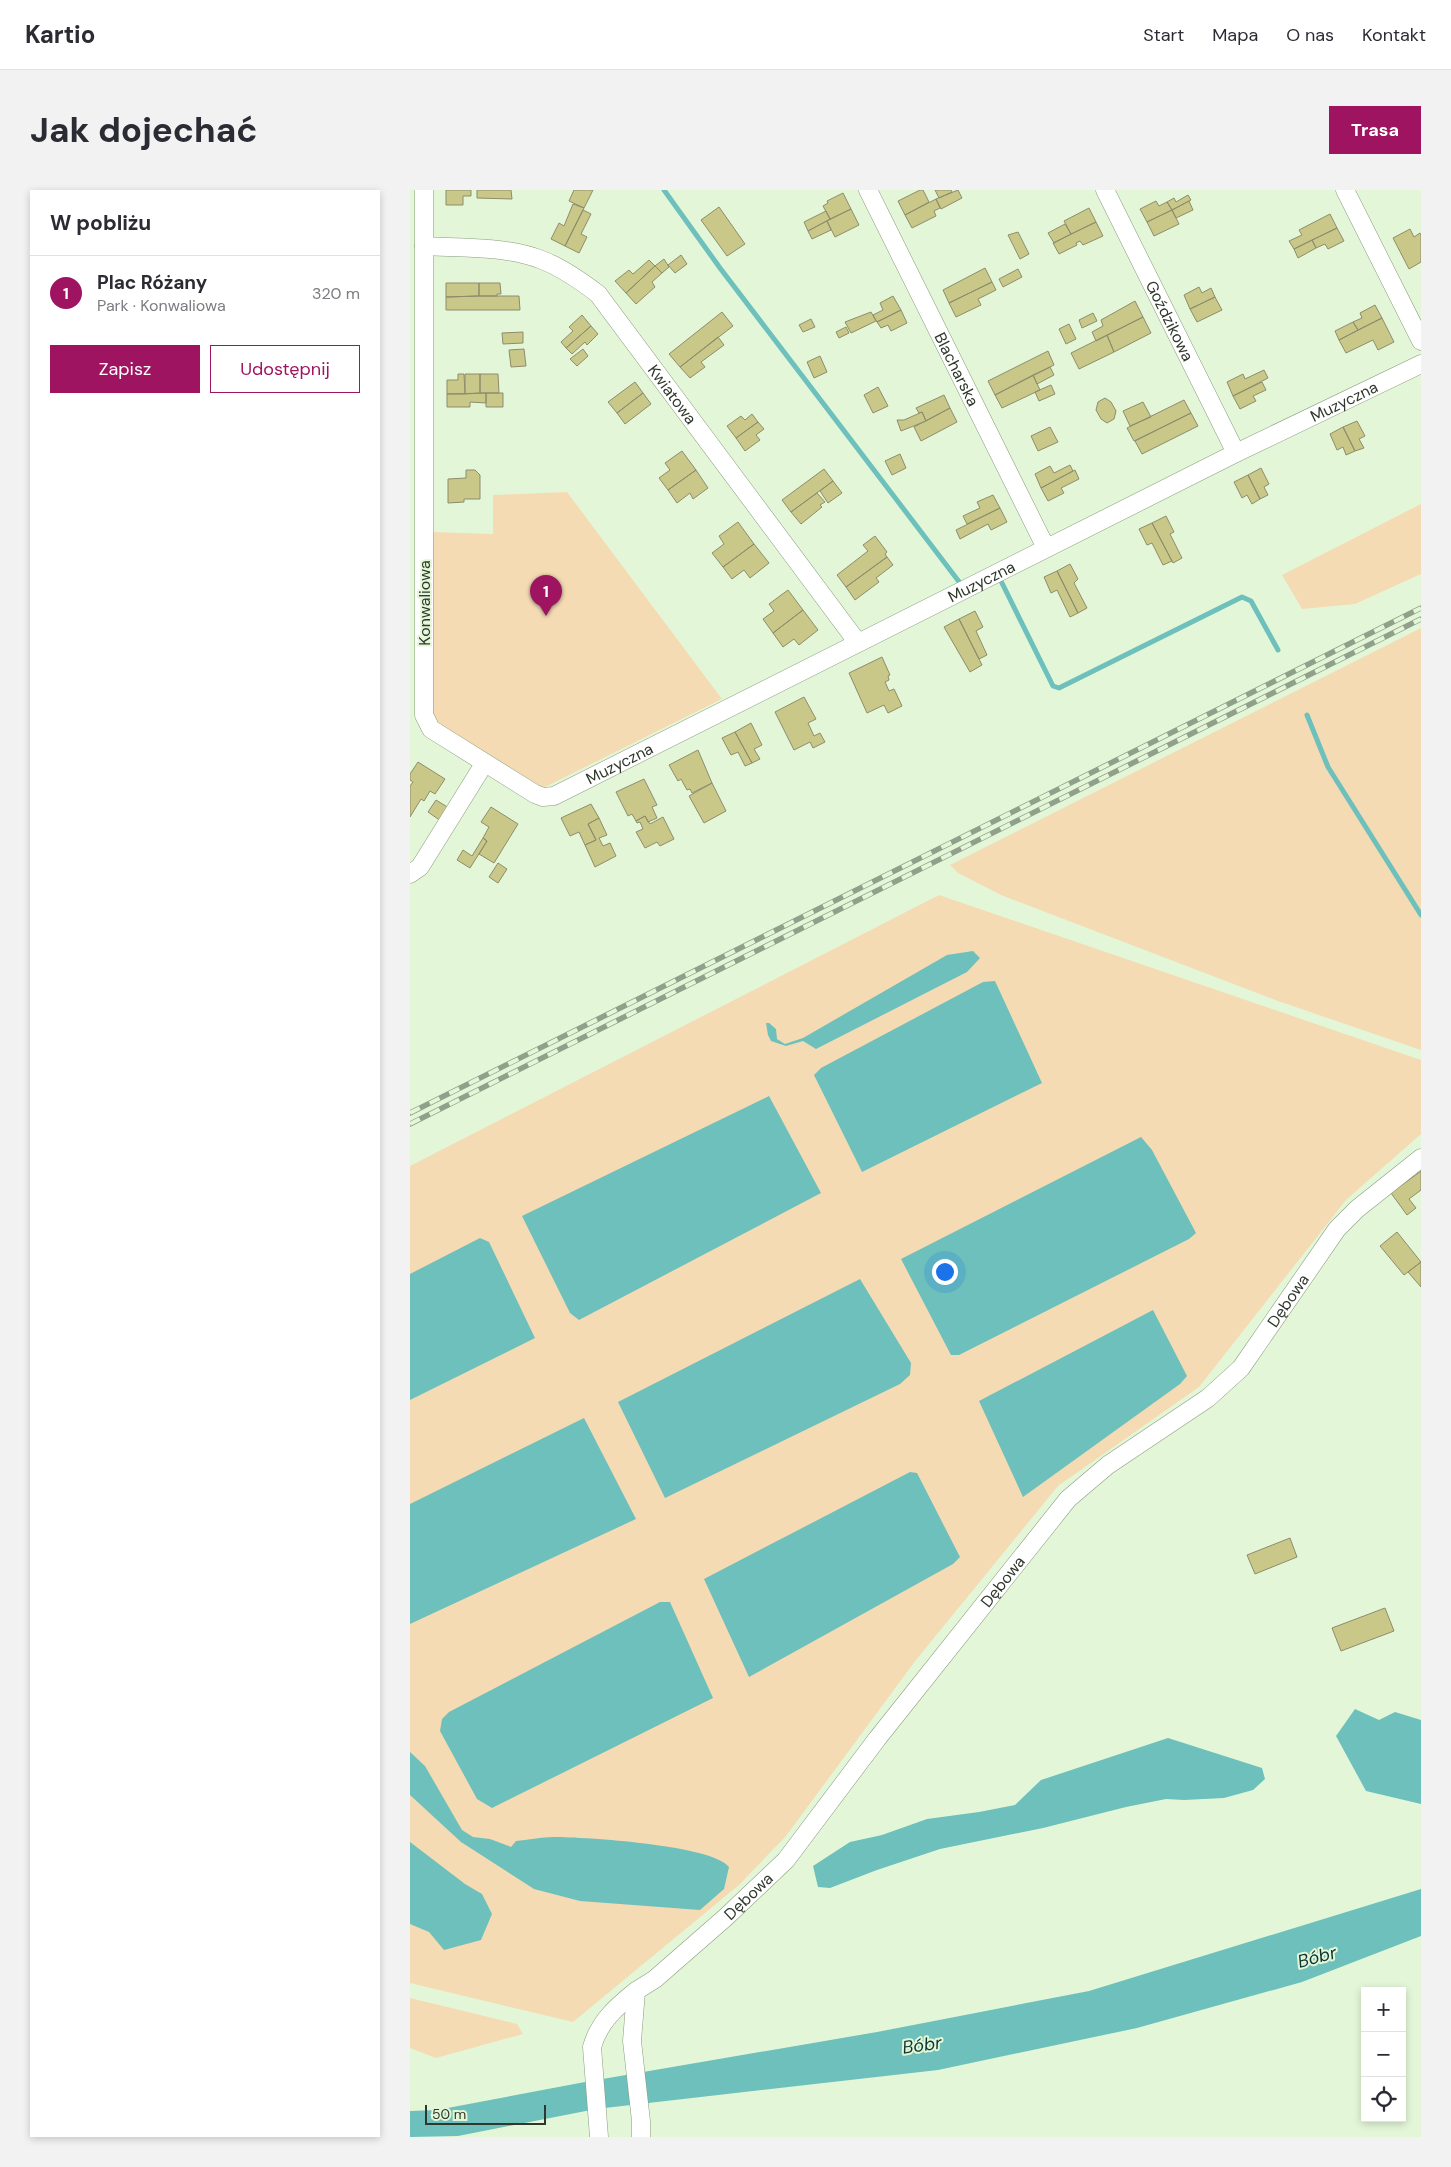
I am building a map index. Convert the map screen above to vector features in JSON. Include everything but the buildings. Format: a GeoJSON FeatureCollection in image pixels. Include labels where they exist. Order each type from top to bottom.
{"type":"FeatureCollection","features":[{"type":"Feature","properties":{"kind":"street","name":"Konwaliowa"},"geometry":{"type":"LineString","coordinates":[[424,190],[424,246],[417,345],[417,532],[424,715],[431,730],[484,764]]}},
{"type":"Feature","properties":{"kind":"street","name":"Blacharska"},"geometry":{"type":"LineString","coordinates":[[868,190],[1046,548]]}},
{"type":"Feature","properties":{"kind":"street","name":"Goździkowa"},"geometry":{"type":"LineString","coordinates":[[1105,190],[1236,452]]}},
{"type":"Feature","properties":{"kind":"street"},"geometry":{"type":"LineString","coordinates":[[1344,190],[1421,341]]}},
{"type":"Feature","properties":{"kind":"street","name":"Kwiatowa"},"geometry":{"type":"LineString","coordinates":[[424,246],[504,251],[542,260],[572,275],[598,294],[858,642]]}},
{"type":"Feature","properties":{"kind":"street","name":"Muzyczna"},"geometry":{"type":"LineString","coordinates":[[484,764],[534,794],[543,797],[554,796],[1236,452],[1421,364]]}},
{"type":"Feature","properties":{"kind":"street"},"geometry":{"type":"LineString","coordinates":[[410,874],[420,867],[484,764]]}},
{"type":"Feature","properties":{"kind":"street","name":"Dębowa"},"geometry":{"type":"LineString","coordinates":[[599,2137],[592,2047],[596,2034],[606,2018],[636,1991],[655,1979],[726,1917],[786,1860],[877,1739],[1068,1499],[1108,1465],[1208,1398],[1241,1368],[1337,1229],[1357,1209],[1421,1158]]}},
{"type":"Feature","properties":{"kind":"street"},"geometry":{"type":"LineString","coordinates":[[636,1991],[632,2041],[641,2129]]}},
{"type":"Feature","properties":{"kind":"shaded area"},"geometry":{"type":"Polygon","coordinates":[[[567,492],[722,699],[541,789],[436,722],[431,711],[431,532],[493,534],[493,495],[567,492]]]}},
{"type":"Feature","properties":{"kind":"shaded area"},"geometry":{"type":"Polygon","coordinates":[[[1421,504],[1421,574],[1355,604],[1302,609],[1282,575],[1421,504]]]}},
{"type":"Feature","properties":{"kind":"shaded area"},"geometry":{"type":"Polygon","coordinates":[[[1421,628],[1421,1050],[1278,1001],[1001,895],[958,873],[950,865],[1421,628]]]}},
{"type":"Feature","properties":{"kind":"shaded area"},"geometry":{"type":"Polygon","coordinates":[[[939,895],[1421,1060],[1421,1134],[1346,1200],[1199,1387],[1058,1486],[916,1660],[786,1836],[739,1885],[573,2022],[410,1983],[410,1166],[939,895]]]}},
{"type":"Feature","properties":{"kind":"shaded area"},"geometry":{"type":"Polygon","coordinates":[[[410,1998],[517,2024],[523,2034],[436,2058],[410,2048],[410,1998]]]}},
{"type":"Feature","properties":{"kind":"water"},"geometry":{"type":"Polygon","coordinates":[[[973,951],[980,958],[967,972],[816,1049],[803,1041],[786,1046],[771,1041],[768,1035],[766,1023],[769,1023],[776,1029],[777,1039],[785,1044],[803,1038],[947,955],[973,951]]]}},
{"type":"Feature","properties":{"kind":"water"},"geometry":{"type":"Polygon","coordinates":[[[995,981],[1042,1083],[862,1172],[814,1075],[821,1068],[983,982],[995,981]]]}},
{"type":"Feature","properties":{"kind":"water"},"geometry":{"type":"Polygon","coordinates":[[[769,1096],[821,1193],[579,1320],[570,1313],[522,1216],[769,1096]]]}},
{"type":"Feature","properties":{"kind":"water"},"geometry":{"type":"Polygon","coordinates":[[[1141,1137],[1152,1150],[1196,1233],[1189,1239],[959,1355],[951,1355],[901,1259],[1141,1137]]]}},
{"type":"Feature","properties":{"kind":"water"},"geometry":{"type":"Polygon","coordinates":[[[480,1238],[489,1242],[535,1338],[410,1400],[410,1274],[480,1238]]]}},
{"type":"Feature","properties":{"kind":"water"},"geometry":{"type":"Polygon","coordinates":[[[860,1279],[911,1363],[910,1375],[900,1384],[665,1498],[618,1402],[860,1279]]]}},
{"type":"Feature","properties":{"kind":"water"},"geometry":{"type":"Polygon","coordinates":[[[1153,1310],[1187,1376],[1180,1384],[1023,1497],[979,1401],[1153,1310]]]}},
{"type":"Feature","properties":{"kind":"water"},"geometry":{"type":"Polygon","coordinates":[[[584,1418],[636,1519],[410,1624],[410,1504],[584,1418]]]}},
{"type":"Feature","properties":{"kind":"water"},"geometry":{"type":"Polygon","coordinates":[[[910,1472],[917,1473],[960,1557],[953,1564],[749,1677],[704,1579],[910,1472]]]}},
{"type":"Feature","properties":{"kind":"water"},"geometry":{"type":"Polygon","coordinates":[[[660,1602],[670,1602],[713,1698],[492,1808],[477,1799],[440,1731],[442,1719],[449,1712],[660,1602]]]}},
{"type":"Feature","properties":{"kind":"water"},"geometry":{"type":"Polygon","coordinates":[[[1355,1709],[1379,1720],[1395,1712],[1421,1720],[1421,1804],[1366,1791],[1336,1736],[1355,1709]]]}},
{"type":"Feature","properties":{"kind":"water"},"geometry":{"type":"Polygon","coordinates":[[[1168,1738],[1262,1768],[1265,1779],[1253,1790],[1224,1798],[1166,1799],[1126,1807],[1043,1828],[940,1849],[830,1888],[818,1887],[813,1866],[850,1842],[882,1835],[927,1819],[1015,1805],[1041,1780],[1168,1738]]]}},
{"type":"Feature","properties":{"kind":"water"},"geometry":{"type":"Polygon","coordinates":[[[410,1752],[425,1766],[462,1830],[473,1837],[490,1839],[511,1847],[516,1841],[554,1837],[618,1841],[675,1848],[718,1859],[729,1867],[724,1889],[700,1910],[580,1901],[534,1889],[461,1842],[410,1795],[410,1752]]]}},
{"type":"Feature","properties":{"kind":"water"},"geometry":{"type":"Polygon","coordinates":[[[410,1842],[465,1884],[482,1894],[492,1914],[481,1940],[444,1950],[429,1932],[410,1924],[410,1842]]]}},
{"type":"Feature","properties":{"kind":"water","name":"Bóbr"},"geometry":{"type":"Polygon","coordinates":[[[1421,1889],[1421,1936],[1302,1982],[1137,2028],[938,2070],[596,2109],[458,2136],[410,2137],[410,2111],[437,2110],[585,2082],[877,2032],[1089,1991],[1421,1889]]]}},
{"type":"Feature","properties":{"kind":"waterway"},"geometry":{"type":"LineString","coordinates":[[664,190],[720,268],[960,583]]}},
{"type":"Feature","properties":{"kind":"waterway"},"geometry":{"type":"LineString","coordinates":[[1001,581],[1053,686],[1059,688],[1242,597],[1251,601],[1278,650]]}},
{"type":"Feature","properties":{"kind":"waterway"},"geometry":{"type":"LineString","coordinates":[[1307,715],[1328,767],[1421,915]]}},
{"type":"Feature","properties":{"kind":"railway"},"geometry":{"type":"LineString","coordinates":[[410,1113],[1421,608]]}},
{"type":"Feature","properties":{"kind":"railway"},"geometry":{"type":"LineString","coordinates":[[410,1124],[1421,619]]}},
{"type":"Feature","properties":{"kind":"place","name":"Plac Różany"},"geometry":{"type":"Point","coordinates":[546,616]}}]}
